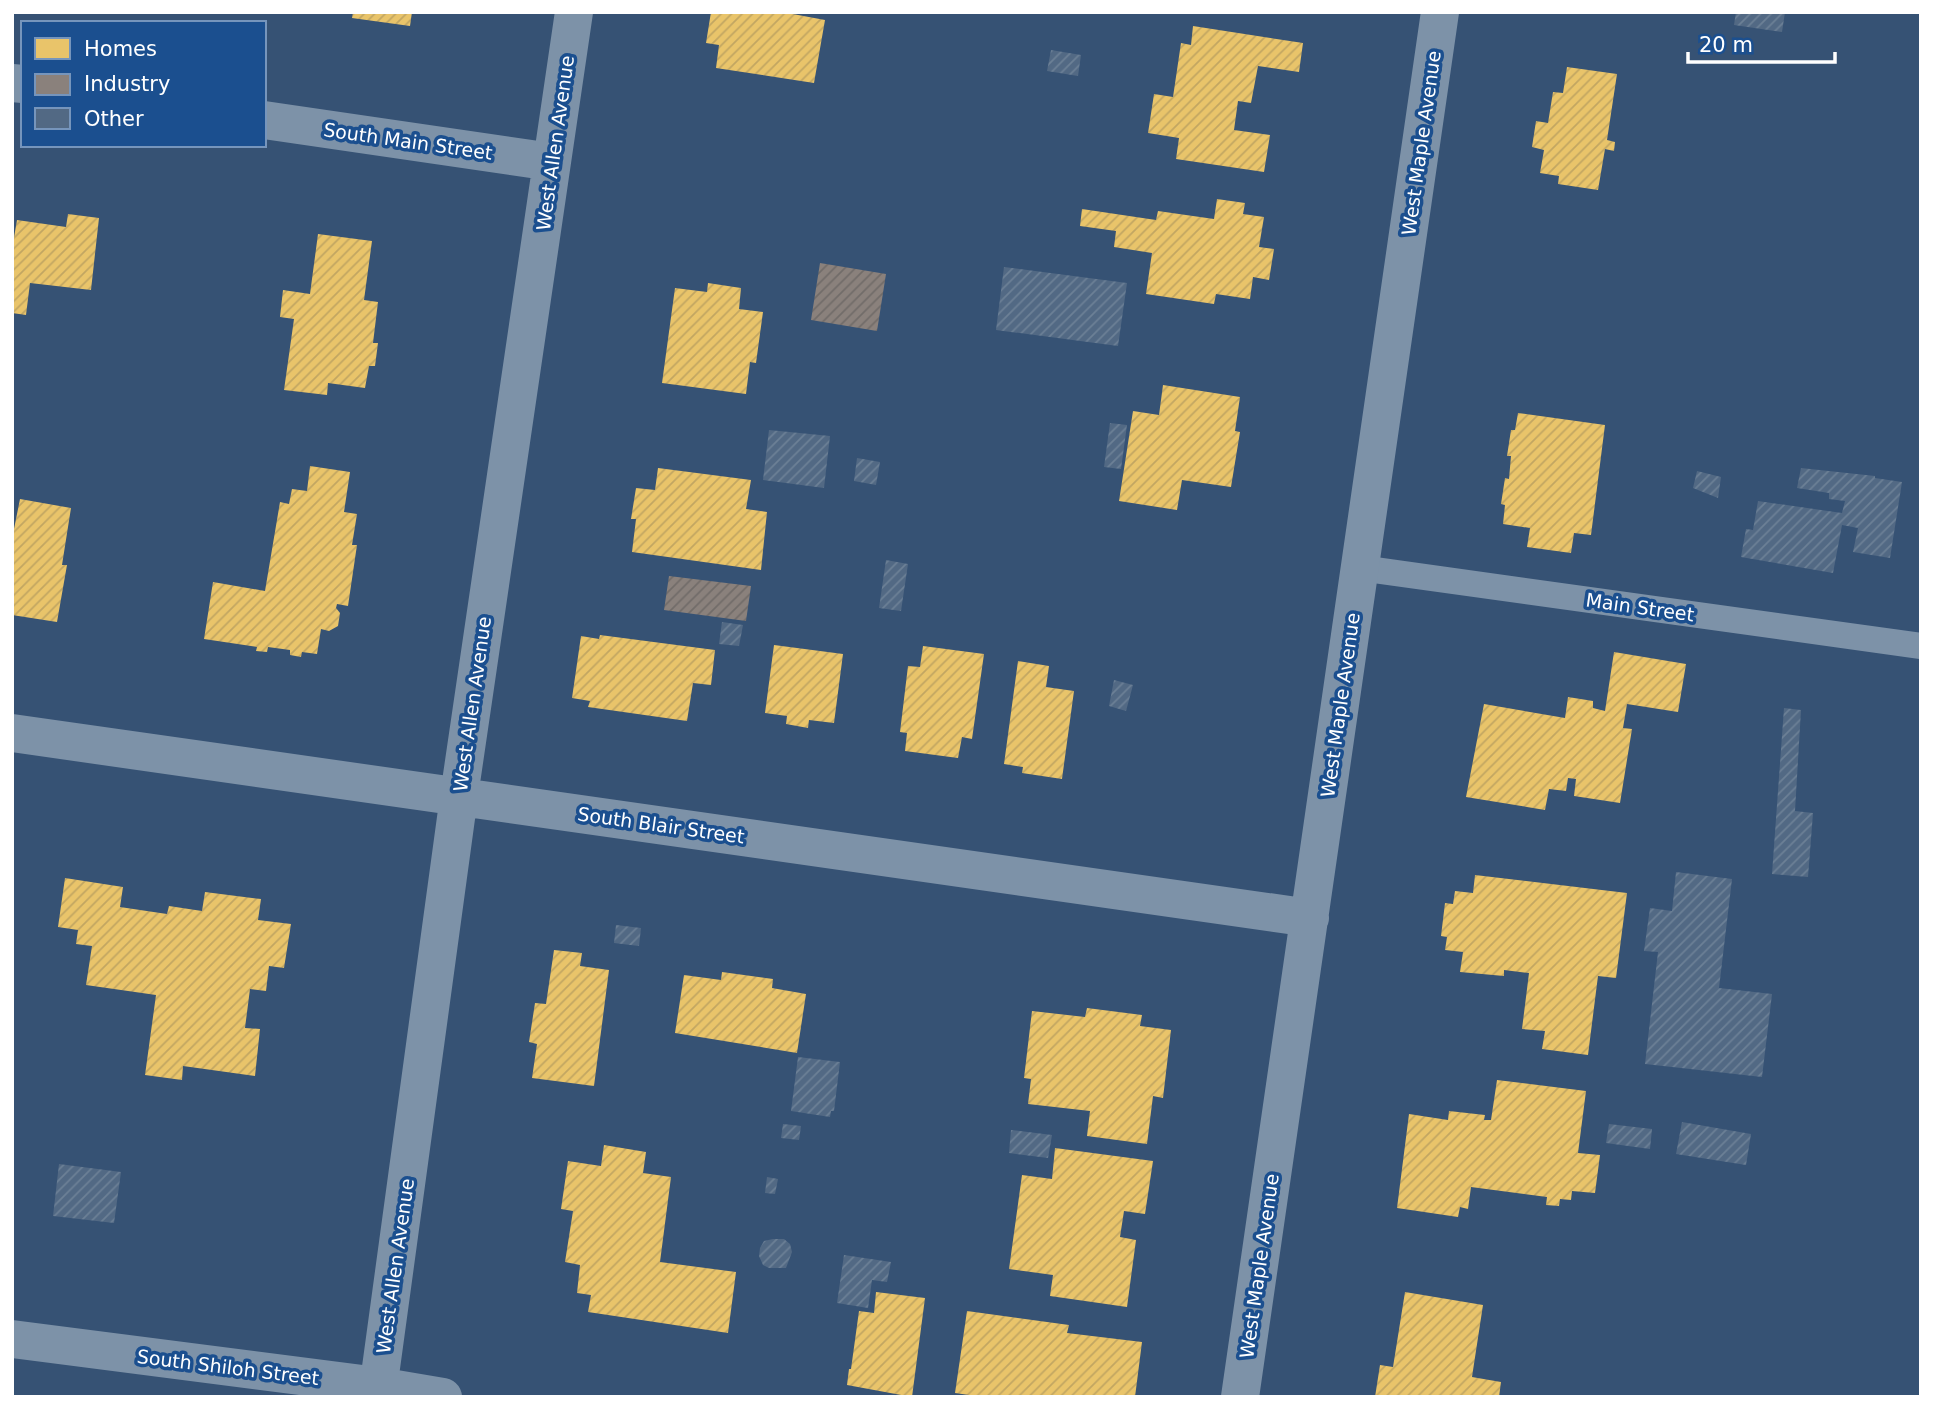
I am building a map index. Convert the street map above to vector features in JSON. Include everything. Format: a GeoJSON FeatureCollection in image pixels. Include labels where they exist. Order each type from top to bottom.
{"type":"FeatureCollection","features":[{"type":"Feature","properties":{"kind":"street","name":"West Allen Avenue"},"geometry":{"type":"LineString","coordinates":[[377,1391],[459,796],[574,12]]}},
{"type":"Feature","properties":{"kind":"street","name":"West Maple Avenue"},"geometry":{"type":"LineString","coordinates":[[1240,1397],[1440,12]]}},
{"type":"Feature","properties":{"kind":"street","name":"South Main Street"},"geometry":{"type":"LineString","coordinates":[[266,120],[552,162]]}},
{"type":"Feature","properties":{"kind":"street","name":"South Blair Street"},"geometry":{"type":"LineString","coordinates":[[12,733],[1310,918]]}},
{"type":"Feature","properties":{"kind":"street","name":"South Shiloh Street"},"geometry":{"type":"LineString","coordinates":[[12,1339],[377,1391],[443,1397]]}},
{"type":"Feature","properties":{"kind":"lane","name":"Main Street"},"geometry":{"type":"LineString","coordinates":[[1360,568],[1921,646]]}},
{"type":"Feature","properties":{"kind":"building: Homes"},"geometry":{"type":"Polygon","coordinates":[[[353,12],[412,12],[410,26],[352,18],[353,12]]]}},
{"type":"Feature","properties":{"kind":"building: Homes"},"geometry":{"type":"Polygon","coordinates":[[[711,12],[782,12],[825,20],[814,83],[716,68],[719,45],[706,43],[711,12]]]}},
{"type":"Feature","properties":{"kind":"building: Homes"},"geometry":{"type":"Polygon","coordinates":[[[1193,26],[1303,43],[1299,72],[1258,66],[1251,103],[1238,101],[1234,130],[1270,135],[1264,172],[1176,159],[1179,138],[1148,133],[1154,94],[1173,97],[1181,43],[1191,45],[1193,26]]]}},
{"type":"Feature","properties":{"kind":"building: Homes"},"geometry":{"type":"Polygon","coordinates":[[[1567,67],[1617,74],[1607,140],[1615,142],[1614,151],[1605,149],[1598,190],[1558,184],[1559,176],[1540,173],[1544,150],[1532,147],[1536,121],[1548,123],[1553,92],[1563,93],[1567,67]]]}},
{"type":"Feature","properties":{"kind":"building: Homes"},"geometry":{"type":"Polygon","coordinates":[[[1217,199],[1245,203],[1243,214],[1264,217],[1259,247],[1274,249],[1269,280],[1253,277],[1250,299],[1216,294],[1214,304],[1146,294],[1152,253],[1114,247],[1116,231],[1080,226],[1082,209],[1156,220],[1158,211],[1214,219],[1217,199]]]}},
{"type":"Feature","properties":{"kind":"building: Homes"},"geometry":{"type":"Polygon","coordinates":[[[68,214],[99,218],[91,290],[30,283],[26,315],[12,313],[12,249],[17,220],[66,227],[68,214]]]}},
{"type":"Feature","properties":{"kind":"building: Homes"},"geometry":{"type":"Polygon","coordinates":[[[318,234],[372,241],[364,300],[378,302],[373,343],[378,343],[375,366],[369,366],[365,388],[328,383],[327,395],[284,390],[294,319],[280,317],[283,290],[310,294],[318,234]]]}},
{"type":"Feature","properties":{"kind":"building: Homes"},"geometry":{"type":"Polygon","coordinates":[[[708,283],[741,288],[739,309],[763,312],[756,363],[750,362],[746,394],[662,383],[675,288],[707,292],[708,283]]]}},
{"type":"Feature","properties":{"kind":"building: Homes"},"geometry":{"type":"Polygon","coordinates":[[[1163,385],[1240,397],[1235,431],[1240,432],[1231,487],[1182,480],[1177,510],[1119,501],[1133,411],[1159,415],[1163,385]]]}},
{"type":"Feature","properties":{"kind":"building: Homes"},"geometry":{"type":"Polygon","coordinates":[[[1518,413],[1605,425],[1591,535],[1574,533],[1571,553],[1527,547],[1530,528],[1503,524],[1505,505],[1501,504],[1505,478],[1509,479],[1511,456],[1507,456],[1511,430],[1515,430],[1518,413]]]}},
{"type":"Feature","properties":{"kind":"building: Homes"},"geometry":{"type":"Polygon","coordinates":[[[310,466],[350,472],[344,512],[357,514],[352,545],[357,545],[348,606],[337,604],[336,608],[340,613],[338,626],[329,631],[321,629],[317,654],[302,652],[301,657],[290,655],[290,650],[268,647],[267,652],[256,651],[257,647],[204,639],[213,582],[265,591],[280,502],[289,504],[292,489],[307,491],[310,466]]]}},
{"type":"Feature","properties":{"kind":"building: Homes"},"geometry":{"type":"Polygon","coordinates":[[[658,468],[751,480],[746,509],[767,512],[761,570],[632,552],[636,519],[631,519],[636,488],[655,490],[658,468]]]}},
{"type":"Feature","properties":{"kind":"building: Homes"},"geometry":{"type":"Polygon","coordinates":[[[20,499],[71,508],[62,565],[67,565],[57,622],[12,615],[12,539],[20,499]]]}},
{"type":"Feature","properties":{"kind":"building: Homes"},"geometry":{"type":"Polygon","coordinates":[[[600,635],[715,650],[711,685],[693,683],[687,721],[588,707],[590,701],[572,698],[581,636],[599,639],[600,635]]]}},
{"type":"Feature","properties":{"kind":"building: Homes"},"geometry":{"type":"Polygon","coordinates":[[[774,645],[843,654],[834,723],[809,720],[808,728],[786,724],[787,716],[765,713],[774,645]]]}},
{"type":"Feature","properties":{"kind":"building: Homes"},"geometry":{"type":"Polygon","coordinates":[[[923,646],[984,654],[972,739],[962,737],[958,758],[905,751],[907,733],[900,732],[908,666],[920,667],[923,646]]]}},
{"type":"Feature","properties":{"kind":"building: Homes"},"geometry":{"type":"Polygon","coordinates":[[[1614,652],[1686,664],[1678,712],[1627,704],[1623,728],[1632,729],[1620,803],[1574,796],[1576,779],[1568,778],[1566,791],[1549,789],[1545,810],[1466,797],[1484,704],[1565,718],[1568,697],[1593,701],[1593,708],[1605,711],[1614,652]]]}},
{"type":"Feature","properties":{"kind":"building: Homes"},"geometry":{"type":"Polygon","coordinates":[[[1018,661],[1049,666],[1046,687],[1074,691],[1062,779],[1022,773],[1023,767],[1004,764],[1018,661]]]}},
{"type":"Feature","properties":{"kind":"building: Homes"},"geometry":{"type":"Polygon","coordinates":[[[1475,875],[1627,893],[1616,978],[1598,976],[1588,1055],[1542,1049],[1545,1031],[1522,1029],[1529,973],[1504,970],[1504,976],[1460,972],[1463,952],[1445,950],[1447,937],[1441,936],[1445,903],[1453,904],[1455,891],[1473,893],[1475,875]]]}},
{"type":"Feature","properties":{"kind":"building: Homes"},"geometry":{"type":"Polygon","coordinates":[[[65,878],[123,887],[120,907],[167,914],[169,906],[202,911],[205,892],[261,899],[258,920],[291,924],[284,968],[269,966],[266,991],[250,989],[245,1028],[260,1029],[255,1076],[183,1066],[182,1080],[145,1075],[156,995],[86,985],[92,946],[76,944],[78,930],[58,927],[65,878]]]}},
{"type":"Feature","properties":{"kind":"building: Homes"},"geometry":{"type":"Polygon","coordinates":[[[554,950],[582,953],[580,966],[609,970],[594,1086],[532,1078],[537,1044],[529,1042],[535,1003],[546,1004],[554,950]]]}},
{"type":"Feature","properties":{"kind":"building: Homes"},"geometry":{"type":"Polygon","coordinates":[[[722,972],[773,979],[772,988],[806,994],[797,1053],[675,1033],[684,975],[721,980],[722,972]]]}},
{"type":"Feature","properties":{"kind":"building: Homes"},"geometry":{"type":"Polygon","coordinates":[[[1087,1008],[1142,1015],[1140,1026],[1171,1030],[1163,1098],[1153,1096],[1147,1144],[1087,1136],[1090,1111],[1028,1104],[1031,1079],[1024,1078],[1032,1011],[1085,1017],[1087,1008]]]}},
{"type":"Feature","properties":{"kind":"building: Homes"},"geometry":{"type":"Polygon","coordinates":[[[1497,1080],[1586,1091],[1578,1153],[1600,1155],[1595,1193],[1572,1191],[1571,1200],[1560,1199],[1559,1206],[1546,1205],[1547,1197],[1471,1187],[1468,1209],[1460,1207],[1458,1217],[1397,1208],[1409,1114],[1448,1120],[1449,1111],[1485,1115],[1484,1120],[1491,1120],[1497,1080]]]}},
{"type":"Feature","properties":{"kind":"building: Homes"},"geometry":{"type":"Polygon","coordinates":[[[604,1145],[646,1152],[643,1173],[671,1177],[660,1262],[736,1272],[728,1333],[588,1312],[591,1295],[577,1293],[580,1265],[565,1262],[573,1211],[561,1209],[568,1161],[601,1166],[604,1145]]]}},
{"type":"Feature","properties":{"kind":"building: Homes"},"geometry":{"type":"Polygon","coordinates":[[[1055,1148],[1153,1161],[1145,1214],[1124,1211],[1120,1237],[1136,1240],[1127,1307],[1050,1296],[1053,1275],[1009,1269],[1022,1175],[1052,1179],[1055,1148]]]}},
{"type":"Feature","properties":{"kind":"building: Homes"},"geometry":{"type":"Polygon","coordinates":[[[876,1292],[925,1298],[912,1397],[847,1385],[859,1311],[874,1313],[876,1292]]]}},
{"type":"Feature","properties":{"kind":"building: Homes"},"geometry":{"type":"Polygon","coordinates":[[[1405,1292],[1483,1305],[1472,1377],[1501,1382],[1499,1397],[1375,1397],[1380,1365],[1393,1367],[1405,1292]]]}},
{"type":"Feature","properties":{"kind":"building: Homes"},"geometry":{"type":"Polygon","coordinates":[[[967,1311],[1069,1325],[1067,1333],[1142,1342],[1135,1397],[983,1397],[955,1393],[967,1311]]]}},
{"type":"Feature","properties":{"kind":"building: Industry"},"geometry":{"type":"Polygon","coordinates":[[[820,263],[886,274],[877,331],[811,320],[820,263]]]}},
{"type":"Feature","properties":{"kind":"building: Industry"},"geometry":{"type":"Polygon","coordinates":[[[669,576],[751,586],[746,621],[664,610],[669,576]]]}},
{"type":"Feature","properties":{"kind":"building: Other"},"geometry":{"type":"Polygon","coordinates":[[[1736,12],[1785,12],[1782,32],[1734,25],[1736,12]]]}},
{"type":"Feature","properties":{"kind":"building: Other"},"geometry":{"type":"Polygon","coordinates":[[[1051,50],[1081,55],[1078,76],[1047,71],[1051,50]]]}},
{"type":"Feature","properties":{"kind":"building: Other"},"geometry":{"type":"Polygon","coordinates":[[[1004,267],[1127,283],[1118,346],[996,330],[1004,267]]]}},
{"type":"Feature","properties":{"kind":"building: Other"},"geometry":{"type":"Polygon","coordinates":[[[1110,423],[1127,425],[1121,469],[1104,467],[1110,423]]]}},
{"type":"Feature","properties":{"kind":"building: Other"},"geometry":{"type":"Polygon","coordinates":[[[769,430],[830,436],[824,488],[763,480],[769,430]]]}},
{"type":"Feature","properties":{"kind":"building: Other"},"geometry":{"type":"Polygon","coordinates":[[[857,458],[880,462],[876,485],[854,481],[857,458]]]}},
{"type":"Feature","properties":{"kind":"building: Other"},"geometry":{"type":"Polygon","coordinates":[[[1801,468],[1875,476],[1902,482],[1890,558],[1853,552],[1858,528],[1842,525],[1833,573],[1741,557],[1746,529],[1753,530],[1758,501],[1842,513],[1845,501],[1829,499],[1829,493],[1797,488],[1801,468]]]}},
{"type":"Feature","properties":{"kind":"building: Other"},"geometry":{"type":"Polygon","coordinates":[[[1697,471],[1721,477],[1718,498],[1693,488],[1697,471]]]}},
{"type":"Feature","properties":{"kind":"building: Other"},"geometry":{"type":"Polygon","coordinates":[[[886,560],[908,564],[901,611],[879,608],[886,560]]]}},
{"type":"Feature","properties":{"kind":"building: Other"},"geometry":{"type":"Polygon","coordinates":[[[722,622],[743,625],[739,646],[719,644],[722,622]]]}},
{"type":"Feature","properties":{"kind":"building: Other"},"geometry":{"type":"Polygon","coordinates":[[[1114,680],[1133,685],[1126,711],[1109,706],[1114,680]]]}},
{"type":"Feature","properties":{"kind":"building: Other"},"geometry":{"type":"Polygon","coordinates":[[[1784,708],[1801,710],[1795,811],[1813,813],[1808,877],[1772,874],[1784,708]]]}},
{"type":"Feature","properties":{"kind":"building: Other"},"geometry":{"type":"Polygon","coordinates":[[[1676,872],[1732,879],[1719,988],[1772,994],[1762,1077],[1645,1064],[1658,952],[1644,951],[1650,908],[1672,911],[1676,872]]]}},
{"type":"Feature","properties":{"kind":"building: Other"},"geometry":{"type":"Polygon","coordinates":[[[616,925],[641,928],[639,946],[614,943],[616,925]]]}},
{"type":"Feature","properties":{"kind":"building: Other"},"geometry":{"type":"Polygon","coordinates":[[[798,1057],[840,1062],[834,1111],[831,1111],[830,1117],[791,1111],[798,1057]]]}},
{"type":"Feature","properties":{"kind":"building: Other"},"geometry":{"type":"Polygon","coordinates":[[[1682,1122],[1751,1134],[1746,1165],[1676,1154],[1682,1122]]]}},
{"type":"Feature","properties":{"kind":"building: Other"},"geometry":{"type":"Polygon","coordinates":[[[783,1124],[801,1126],[799,1140],[781,1138],[783,1124]]]}},
{"type":"Feature","properties":{"kind":"building: Other"},"geometry":{"type":"Polygon","coordinates":[[[1609,1124],[1652,1129],[1650,1149],[1606,1143],[1609,1124]]]}},
{"type":"Feature","properties":{"kind":"building: Other"},"geometry":{"type":"Polygon","coordinates":[[[1011,1130],[1052,1135],[1048,1158],[1009,1153],[1011,1130]]]}},
{"type":"Feature","properties":{"kind":"building: Other"},"geometry":{"type":"Polygon","coordinates":[[[59,1164],[121,1172],[114,1223],[53,1216],[59,1164]]]}},
{"type":"Feature","properties":{"kind":"building: Other"},"geometry":{"type":"Polygon","coordinates":[[[767,1177],[778,1179],[775,1194],[765,1193],[767,1177]]]}},
{"type":"Feature","properties":{"kind":"building: Other"},"geometry":{"type":"Polygon","coordinates":[[[784,1239],[790,1244],[792,1252],[786,1268],[769,1268],[763,1265],[759,1256],[760,1248],[764,1241],[784,1239]]]}},
{"type":"Feature","properties":{"kind":"building: Other"},"geometry":{"type":"Polygon","coordinates":[[[844,1255],[891,1262],[887,1282],[872,1280],[868,1308],[837,1303],[844,1255]]]}}]}
